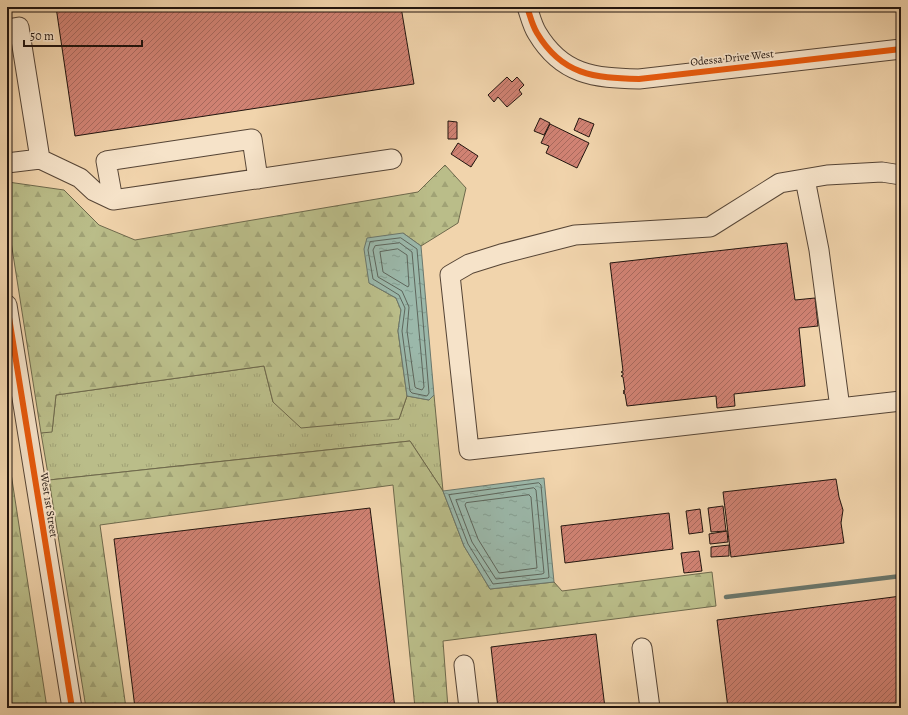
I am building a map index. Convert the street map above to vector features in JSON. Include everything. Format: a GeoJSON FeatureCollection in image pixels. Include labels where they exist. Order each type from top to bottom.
{"type":"FeatureCollection","features":[{"type":"Feature","properties":{"kind":"street","name":"Odessa Drive West"},"geometry":{"type":"LineString","coordinates":[[527,7],[536,32],[549,50],[567,66],[586,74],[608,78],[639,79],[901,50]]}},
{"type":"Feature","properties":{"kind":"street"},"geometry":{"type":"LineString","coordinates":[[7,29],[19,27],[40,159]]}},
{"type":"Feature","properties":{"kind":"street"},"geometry":{"type":"LineString","coordinates":[[113,200],[106,161],[252,139],[258,178]]}},
{"type":"Feature","properties":{"kind":"street"},"geometry":{"type":"LineString","coordinates":[[7,163],[40,159],[80,178],[94,191],[113,200],[392,159]]}},
{"type":"Feature","properties":{"kind":"street"},"geometry":{"type":"LineString","coordinates":[[901,174],[882,172],[827,175],[780,183],[710,227],[575,235],[501,254],[469,264],[450,275],[469,450],[901,402]]}},
{"type":"Feature","properties":{"kind":"street"},"geometry":{"type":"LineString","coordinates":[[805,179],[819,250],[840,408]]}},
{"type":"Feature","properties":{"kind":"street","name":"West 1st Street"},"geometry":{"type":"LineString","coordinates":[[7,305],[72,708]]}},
{"type":"Feature","properties":{"kind":"street"},"geometry":{"type":"LineString","coordinates":[[642,648],[650,708]]}},
{"type":"Feature","properties":{"kind":"street"},"geometry":{"type":"LineString","coordinates":[[464,664],[469,708]]}},
{"type":"Feature","properties":{"kind":"green space"},"geometry":{"type":"Polygon","coordinates":[[[445,165],[466,188],[458,223],[421,246],[403,233],[369,283],[396,298],[401,310],[398,331],[407,396],[399,419],[301,428],[273,402],[264,366],[56,395],[52,432],[41,433],[7,216],[8,182],[64,190],[99,225],[135,240],[418,192],[445,165]]]}},
{"type":"Feature","properties":{"kind":"green space"},"geometry":{"type":"Polygon","coordinates":[[[264,366],[273,402],[399,419],[407,396],[429,400],[434,395],[443,491],[410,441],[49,480],[41,433],[52,431],[56,395],[264,366]]]}},
{"type":"Feature","properties":{"kind":"green space"},"geometry":{"type":"Polygon","coordinates":[[[410,441],[443,491],[464,546],[490,589],[554,582],[562,591],[712,572],[716,606],[443,641],[448,708],[415,708],[393,485],[100,525],[126,708],[86,708],[49,480],[410,441]]]}},
{"type":"Feature","properties":{"kind":"green space"},"geometry":{"type":"Polygon","coordinates":[[[7,447],[47,708],[7,708],[7,447]]]}},
{"type":"Feature","properties":{"kind":"water"},"geometry":{"type":"Polygon","coordinates":[[[403,233],[421,246],[434,395],[429,400],[407,396],[398,331],[401,310],[396,298],[369,283],[364,249],[367,238],[403,233]]]}},
{"type":"Feature","properties":{"kind":"water"},"geometry":{"type":"Polygon","coordinates":[[[544,478],[554,582],[490,589],[464,546],[443,491],[544,478]]]}},
{"type":"Feature","properties":{"kind":"building"},"geometry":{"type":"Polygon","coordinates":[[[56,7],[401,7],[414,84],[75,136],[56,7]]]}},
{"type":"Feature","properties":{"kind":"building"},"geometry":{"type":"Polygon","coordinates":[[[507,77],[512,82],[517,77],[524,85],[519,90],[522,94],[507,107],[498,97],[494,102],[488,95],[507,77]]]}},
{"type":"Feature","properties":{"kind":"building"},"geometry":{"type":"Polygon","coordinates":[[[540,118],[550,123],[544,135],[534,131],[540,118]]]}},
{"type":"Feature","properties":{"kind":"building"},"geometry":{"type":"Polygon","coordinates":[[[579,118],[594,124],[589,137],[574,130],[579,118]]]}},
{"type":"Feature","properties":{"kind":"building"},"geometry":{"type":"Polygon","coordinates":[[[448,121],[457,122],[457,139],[448,139],[448,121]]]}},
{"type":"Feature","properties":{"kind":"building"},"geometry":{"type":"Polygon","coordinates":[[[550,124],[589,143],[577,168],[546,153],[549,146],[541,143],[550,124]]]}},
{"type":"Feature","properties":{"kind":"building"},"geometry":{"type":"Polygon","coordinates":[[[458,143],[478,156],[471,167],[451,154],[458,143]]]}},
{"type":"Feature","properties":{"kind":"building"},"geometry":{"type":"Polygon","coordinates":[[[787,243],[795,300],[815,298],[818,326],[799,328],[805,386],[734,394],[735,406],[717,408],[716,396],[627,406],[625,394],[623,393],[625,390],[623,377],[621,376],[623,373],[621,372],[623,371],[610,263],[787,243]]]}},
{"type":"Feature","properties":{"kind":"building"},"geometry":{"type":"Polygon","coordinates":[[[836,479],[843,510],[841,523],[844,543],[731,557],[723,492],[836,479]]]}},
{"type":"Feature","properties":{"kind":"building"},"geometry":{"type":"Polygon","coordinates":[[[723,506],[726,531],[711,532],[708,508],[723,506]]]}},
{"type":"Feature","properties":{"kind":"building"},"geometry":{"type":"Polygon","coordinates":[[[370,508],[395,708],[135,708],[114,539],[370,508]]]}},
{"type":"Feature","properties":{"kind":"building"},"geometry":{"type":"Polygon","coordinates":[[[700,509],[703,532],[689,534],[686,511],[700,509]]]}},
{"type":"Feature","properties":{"kind":"building"},"geometry":{"type":"Polygon","coordinates":[[[669,513],[673,549],[565,563],[561,526],[669,513]]]}},
{"type":"Feature","properties":{"kind":"building"},"geometry":{"type":"Polygon","coordinates":[[[727,531],[728,542],[710,544],[709,534],[727,531]]]}},
{"type":"Feature","properties":{"kind":"building"},"geometry":{"type":"Polygon","coordinates":[[[729,545],[729,556],[711,557],[711,547],[729,545]]]}},
{"type":"Feature","properties":{"kind":"building"},"geometry":{"type":"Polygon","coordinates":[[[699,551],[702,571],[684,573],[681,553],[699,551]]]}},
{"type":"Feature","properties":{"kind":"building"},"geometry":{"type":"Polygon","coordinates":[[[901,596],[901,708],[728,708],[717,620],[901,596]]]}},
{"type":"Feature","properties":{"kind":"building"},"geometry":{"type":"Polygon","coordinates":[[[596,634],[605,708],[498,708],[491,647],[596,634]]]}},
{"type":"Feature","properties":{"kind":"waterway"},"geometry":{"type":"LineString","coordinates":[[726,597],[901,576]]}},
{"type":"Feature","properties":{"kind":"cycle path"},"geometry":{"type":"LineString","coordinates":[[527,7],[537,33],[557,58],[568,66],[580,71],[608,77],[639,79],[901,49]]}},
{"type":"Feature","properties":{"kind":"cycle path"},"geometry":{"type":"LineString","coordinates":[[7,305],[72,708]]}}]}
